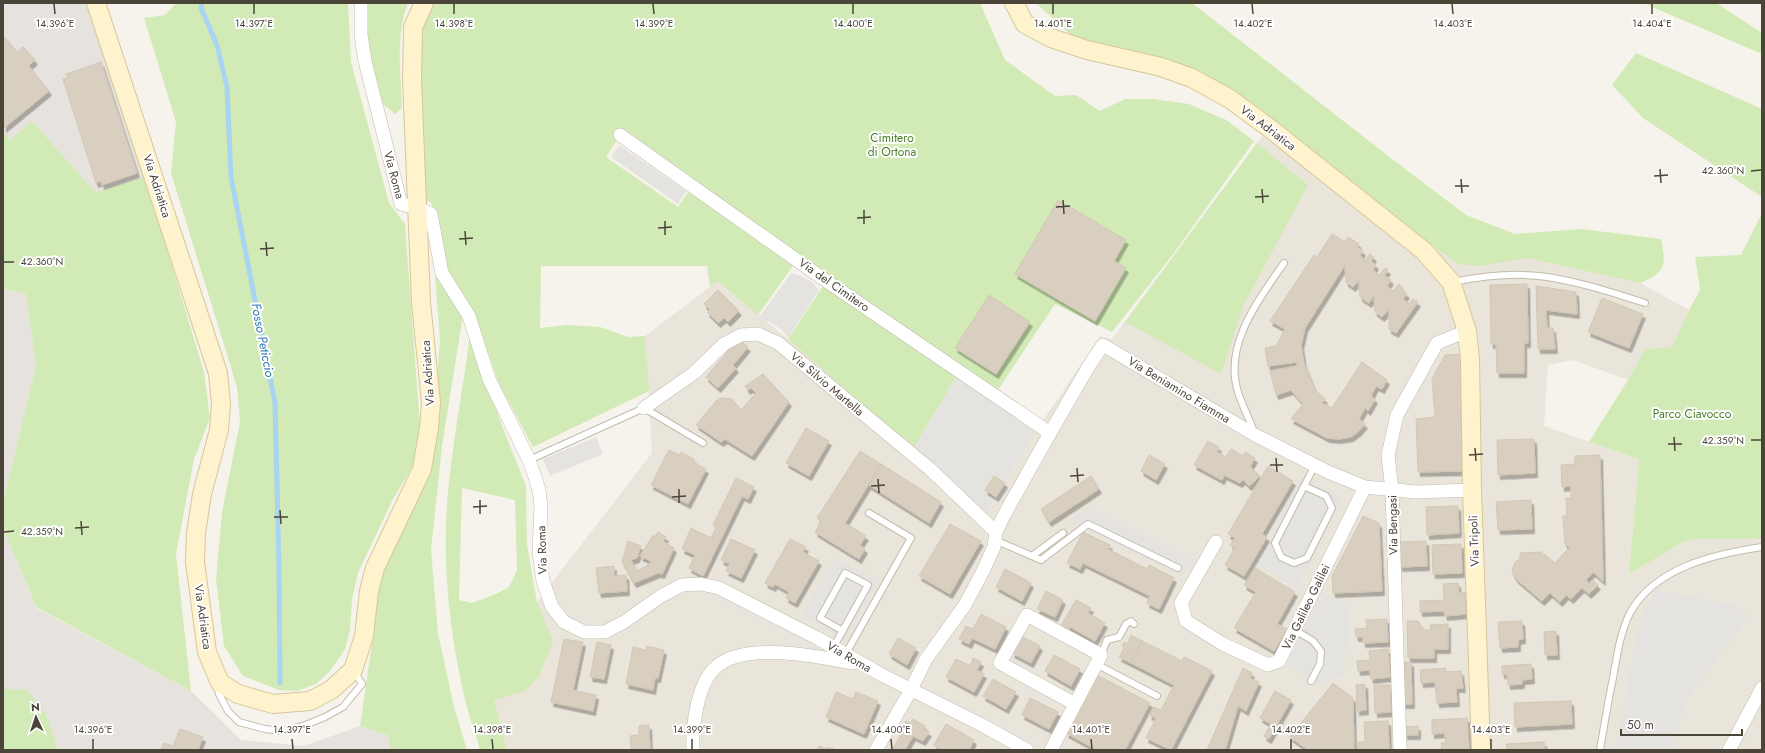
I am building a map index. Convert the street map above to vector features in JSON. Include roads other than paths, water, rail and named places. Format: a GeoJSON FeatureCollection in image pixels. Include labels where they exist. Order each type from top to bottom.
{"type":"FeatureCollection","features":[{"type":"Feature","properties":{"kind":"main road","name":"Via Adriatica"},"geometry":{"type":"LineString","coordinates":[[96,3],[218,373],[222,404],[219,430],[202,494],[196,533],[195,562],[207,652],[220,683],[238,694],[273,704],[310,701],[330,690],[353,670],[364,636],[370,591],[375,568],[422,469],[429,428],[431,403],[421,302],[412,79],[413,27],[424,3]]}},
{"type":"Feature","properties":{"kind":"main road","name":"Via Adriatica"},"geometry":{"type":"LineString","coordinates":[[1014,3],[1025,24],[1051,38],[1087,50],[1161,67],[1192,78],[1230,99],[1272,130],[1424,251],[1451,282],[1467,331]]}},
{"type":"Feature","properties":{"kind":"main road","name":"Via Tripoli"},"geometry":{"type":"LineString","coordinates":[[1467,331],[1470,359],[1472,490],[1481,750]]}},
{"type":"Feature","properties":{"kind":"street","name":"Via Roma"},"geometry":{"type":"LineString","coordinates":[[361,3],[361,36],[365,61],[401,204],[418,208],[431,214],[442,272],[470,316],[488,379],[529,460],[539,490],[541,507],[539,552],[543,582],[552,607],[564,622],[584,632],[605,632],[624,622],[661,596],[682,585],[701,584],[719,588],[1027,750]]}},
{"type":"Feature","properties":{"kind":"street","name":"Via del Cimitero"},"geometry":{"type":"LineString","coordinates":[[620,135],[822,278],[1050,433]]}},
{"type":"Feature","properties":{"kind":"street","name":"Via Bengasi"},"geometry":{"type":"LineString","coordinates":[[1400,750],[1392,490],[1388,455],[1397,415],[1437,343],[1467,331]]}},
{"type":"Feature","properties":{"kind":"street","name":"Via Silvio Martella"},"geometry":{"type":"LineString","coordinates":[[644,408],[694,373],[724,344],[741,335],[758,334],[778,343],[926,466],[996,536]]}},
{"type":"Feature","properties":{"kind":"street","name":"Via Beniamino Fiamma"},"geometry":{"type":"LineString","coordinates":[[1050,433],[1093,359],[1103,345],[1255,435],[1315,465],[1365,487],[1416,492],[1472,490]]}},
{"type":"Feature","properties":{"kind":"street"},"geometry":{"type":"LineString","coordinates":[[876,750],[911,690],[926,659],[964,605],[983,571],[996,536],[1050,433]]}},
{"type":"Feature","properties":{"kind":"street","name":"Via Galileo Galilei"},"geometry":{"type":"LineString","coordinates":[[1216,542],[1182,603],[1186,621],[1223,644],[1268,665],[1279,660],[1365,487]]}},
{"type":"Feature","properties":{"kind":"street"},"geometry":{"type":"LineString","coordinates":[[1051,750],[1098,660],[1027,614],[1000,663],[1075,704]]}},
{"type":"Feature","properties":{"kind":"street"},"geometry":{"type":"LineString","coordinates":[[693,750],[697,703],[703,686],[715,668],[733,657],[755,654],[796,654],[861,664]]}},
{"type":"Feature","properties":{"kind":"street"},"geometry":{"type":"LineString","coordinates":[[1728,750],[1762,688]]}},
{"type":"Feature","properties":{"kind":"lane","name":"Via Beniamino Fiamma"},"geometry":{"type":"LineString","coordinates":[[1255,435],[1237,391],[1234,367],[1240,338],[1256,304],[1284,263]]}},
{"type":"Feature","properties":{"kind":"lane"},"geometry":{"type":"LineString","coordinates":[[1451,282],[1478,277],[1518,275],[1546,277],[1645,303]]}},
{"type":"Feature","properties":{"kind":"lane"},"geometry":{"type":"LineString","coordinates":[[529,460],[644,408],[703,443]]}},
{"type":"Feature","properties":{"kind":"lane"},"geometry":{"type":"LineString","coordinates":[[1304,486],[1326,496],[1332,508],[1307,558],[1294,563],[1281,557],[1275,543],[1304,486],[1315,465]]}},
{"type":"Feature","properties":{"kind":"lane"},"geometry":{"type":"LineString","coordinates":[[845,655],[911,538],[869,513]]}},
{"type":"Feature","properties":{"kind":"lane"},"geometry":{"type":"LineString","coordinates":[[996,536],[1041,560],[1088,524],[1178,568]]}},
{"type":"Feature","properties":{"kind":"lane"},"geometry":{"type":"LineString","coordinates":[[1032,556],[1063,533]]}},
{"type":"Feature","properties":{"kind":"lane"},"geometry":{"type":"LineString","coordinates":[[1600,750],[1621,638],[1630,612],[1643,595],[1663,578],[1696,562],[1708,558],[1762,548]]}},
{"type":"Feature","properties":{"kind":"lane"},"geometry":{"type":"LineString","coordinates":[[833,648],[843,631],[868,585],[845,573],[820,618],[843,631]]}},
{"type":"Feature","properties":{"kind":"lane"},"geometry":{"type":"LineString","coordinates":[[1134,624],[1131,622],[1126,624],[1119,637],[1107,640],[1098,660],[1157,696]]}},
{"type":"Feature","properties":{"kind":"lane"},"geometry":{"type":"LineString","coordinates":[[1294,630],[1313,641],[1321,651],[1320,664],[1311,681]]}},
{"type":"Feature","properties":{"kind":"lane"},"geometry":{"type":"LineString","coordinates":[[214,668],[219,694],[228,710],[239,722],[282,731],[304,726],[343,707],[362,684],[353,670]]}},
{"type":"Feature","properties":{"kind":"waterway","name":"Fosso Peticcio"},"geometry":{"type":"LineString","coordinates":[[202,3],[201,8],[217,45],[227,87],[231,177],[275,403],[280,683]]}},
{"type":"Feature","properties":{"kind":"park label","name":"Cimitero di Ortona"},"geometry":{"type":"Point","coordinates":[892,145]}},
{"type":"Feature","properties":{"kind":"park label","name":"Parco Ciavocco"},"geometry":{"type":"Point","coordinates":[1692,414]}}]}
